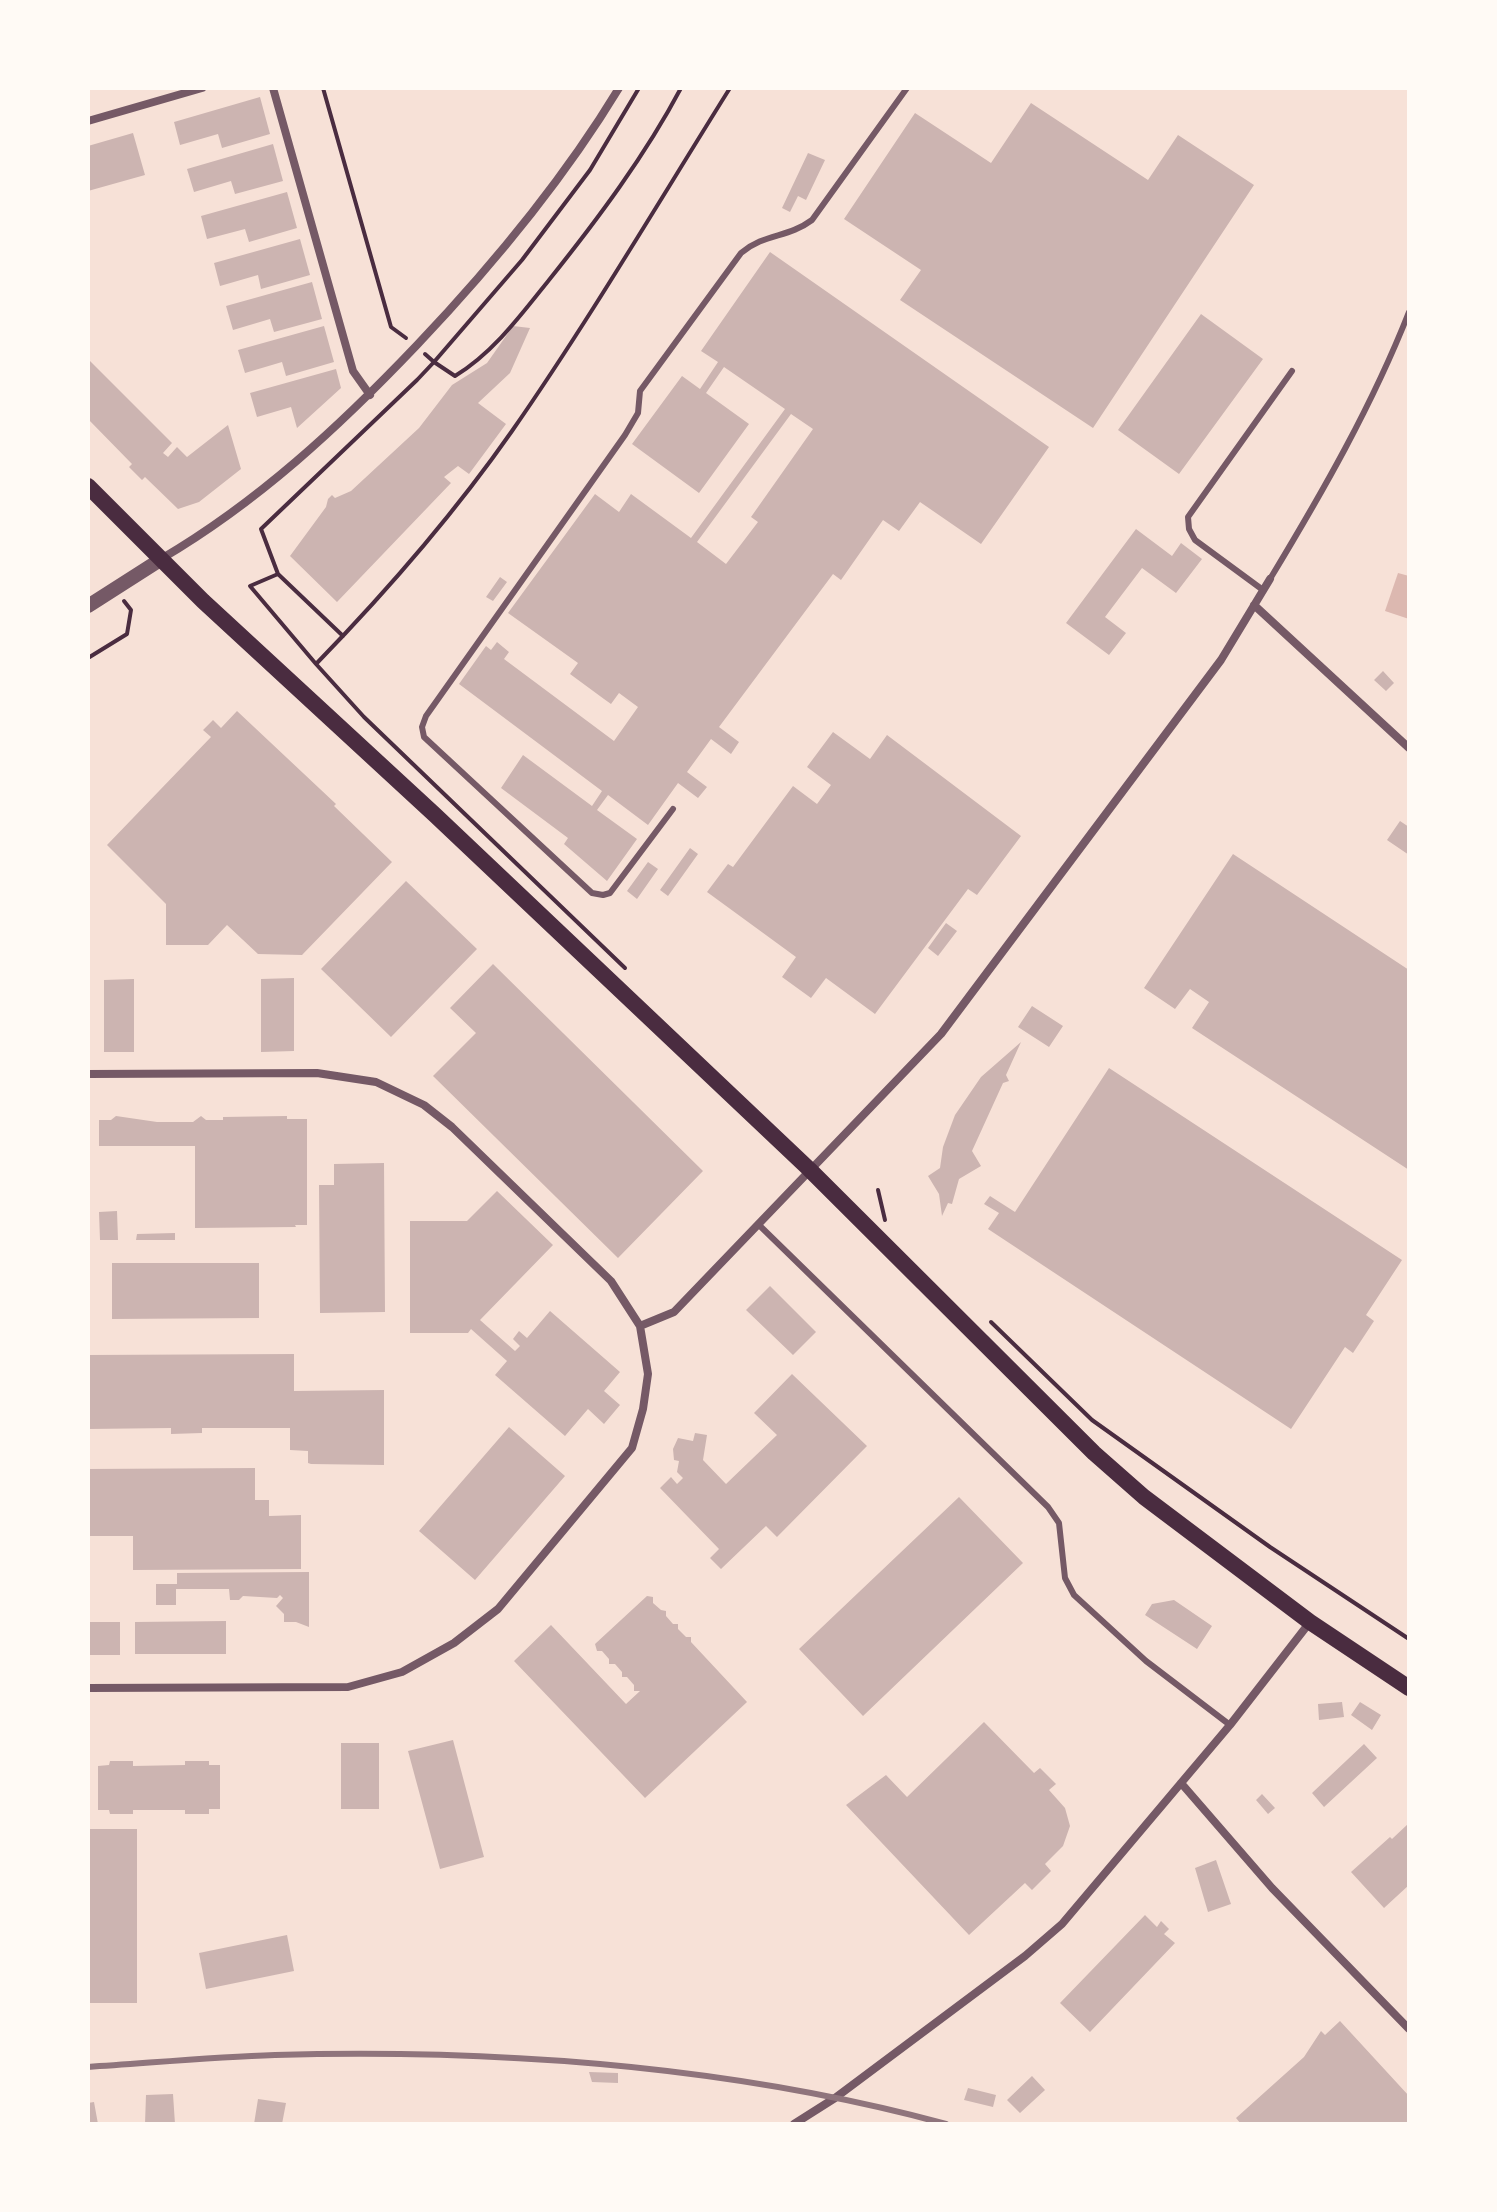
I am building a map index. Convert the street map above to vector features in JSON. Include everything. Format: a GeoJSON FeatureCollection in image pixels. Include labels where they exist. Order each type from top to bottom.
{"type":"FeatureCollection","features":[{"type":"Feature","properties":{"kind":"main road"},"geometry":{"type":"LineString","coordinates":[[88,486],[160,560],[809,1169],[1094,1453],[1144,1497],[1310,1622],[1409,1688]]}},
{"type":"Feature","properties":{"kind":"street"},"geometry":{"type":"LineString","coordinates":[[88,121],[202,88]]}},
{"type":"Feature","properties":{"kind":"street"},"geometry":{"type":"LineString","coordinates":[[273,88],[353,371],[370,395]]}},
{"type":"Feature","properties":{"kind":"street"},"geometry":{"type":"LineString","coordinates":[[88,606],[211,529],[255,497],[370,395],[487,268],[584,146],[619,88]]}},
{"type":"Feature","properties":{"kind":"street"},"geometry":{"type":"LineString","coordinates":[[640,1326],[674,1312],[941,1034],[1221,660],[1270,579]]}},
{"type":"Feature","properties":{"kind":"street"},"geometry":{"type":"LineString","coordinates":[[1254,605],[1409,748]]}},
{"type":"Feature","properties":{"kind":"street"},"geometry":{"type":"LineString","coordinates":[[88,1074],[317,1073],[376,1082],[424,1105],[452,1127],[611,1281],[640,1326],[648,1374],[643,1409],[632,1448],[498,1609],[454,1643],[402,1672],[348,1687],[88,1688]]}},
{"type":"Feature","properties":{"kind":"street"},"geometry":{"type":"LineString","coordinates":[[794,2124],[848,2088],[1053,1932],[1230,1725],[1310,1622]]}},
{"type":"Feature","properties":{"kind":"street"},"geometry":{"type":"LineString","coordinates":[[1181,1783],[1272,1888],[1409,2029]]}},
{"type":"Feature","properties":{"kind":"lane"},"geometry":{"type":"LineString","coordinates":[[673,809],[610,893],[592,893],[424,737],[422,727],[426,716],[625,435],[638,413],[640,391],[741,253],[755,242],[797,231],[812,220],[907,88]]}},
{"type":"Feature","properties":{"kind":"lane"},"geometry":{"type":"LineString","coordinates":[[1270,579],[1318,498],[1388,364],[1409,312]]}},
{"type":"Feature","properties":{"kind":"lane"},"geometry":{"type":"LineString","coordinates":[[1263,590],[1195,540],[1189,529],[1188,517],[1292,371]]}},
{"type":"Feature","properties":{"kind":"lane"},"geometry":{"type":"LineString","coordinates":[[759,1225],[1048,1507],[1059,1523],[1065,1578],[1074,1595],[1146,1661],[1230,1725]]}},
{"type":"Feature","properties":{"kind":"path"},"geometry":{"type":"LineString","coordinates":[[323,88],[391,327],[455,376],[477,362],[528,307],[595,222],[681,88]]}},
{"type":"Feature","properties":{"kind":"path"},"geometry":{"type":"LineString","coordinates":[[343,636],[278,574],[261,529],[434,362],[522,260],[590,170],[639,88]]}},
{"type":"Feature","properties":{"kind":"path"},"geometry":{"type":"LineString","coordinates":[[316,664],[404,570],[510,434],[590,315],[730,88]]}},
{"type":"Feature","properties":{"kind":"path"},"geometry":{"type":"LineString","coordinates":[[278,574],[250,586],[316,664],[364,717],[615,956],[634,978]]}},
{"type":"Feature","properties":{"kind":"path"},"geometry":{"type":"LineString","coordinates":[[88,658],[127,634],[131,610],[115,589]]}},
{"type":"Feature","properties":{"kind":"path"},"geometry":{"type":"LineString","coordinates":[[878,1190],[887,1227]]}},
{"type":"Feature","properties":{"kind":"path"},"geometry":{"type":"LineString","coordinates":[[989,1320],[1092,1420],[1270,1547],[1409,1639]]}},
{"type":"Feature","properties":{"kind":"shaded area"},"geometry":{"type":"Polygon","coordinates":[[[1398,573],[1409,576],[1409,619],[1385,611],[1398,573]]]}},
{"type":"Feature","properties":{"kind":"building"},"geometry":{"type":"Polygon","coordinates":[[[260,97],[270,134],[222,148],[218,134],[180,145],[174,122],[260,97]]]}},
{"type":"Feature","properties":{"kind":"building"},"geometry":{"type":"Polygon","coordinates":[[[1031,103],[1148,180],[1178,135],[1254,185],[1093,428],[900,300],[921,270],[844,219],[915,113],[991,163],[1031,103]]]}},
{"type":"Feature","properties":{"kind":"building"},"geometry":{"type":"Polygon","coordinates":[[[133,133],[145,175],[88,191],[88,146],[133,133]]]}},
{"type":"Feature","properties":{"kind":"building"},"geometry":{"type":"Polygon","coordinates":[[[273,144],[283,181],[235,194],[231,181],[194,192],[187,169],[273,144]]]}},
{"type":"Feature","properties":{"kind":"building"},"geometry":{"type":"Polygon","coordinates":[[[808,153],[825,160],[806,200],[798,196],[790,212],[782,208],[808,153]]]}},
{"type":"Feature","properties":{"kind":"building"},"geometry":{"type":"Polygon","coordinates":[[[287,192],[297,228],[249,242],[245,229],[207,239],[201,216],[287,192]]]}},
{"type":"Feature","properties":{"kind":"building"},"geometry":{"type":"Polygon","coordinates":[[[300,239],[310,275],[261,289],[258,275],[220,286],[214,263],[300,239]]]}},
{"type":"Feature","properties":{"kind":"building"},"geometry":{"type":"Polygon","coordinates":[[[770,252],[1049,447],[981,544],[920,502],[899,531],[883,520],[841,580],[833,574],[719,727],[739,742],[731,754],[711,739],[687,772],[707,787],[698,798],[678,783],[648,825],[608,795],[597,810],[637,839],[607,881],[564,844],[568,838],[501,788],[523,755],[592,806],[602,791],[459,684],[486,646],[491,650],[497,642],[509,652],[504,659],[614,741],[638,707],[619,693],[611,704],[604,699],[570,674],[578,663],[508,613],[595,494],[619,512],[631,494],[691,538],[785,409],[724,367],[706,393],[749,424],[699,493],[632,444],[682,376],[700,389],[718,362],[701,351],[770,252]],[[791,414],[697,542],[726,564],[758,522],[751,517],[813,429],[791,414]]]}},
{"type":"Feature","properties":{"kind":"building"},"geometry":{"type":"Polygon","coordinates":[[[312,282],[322,319],[274,332],[270,319],[233,330],[226,306],[312,282]]]}},
{"type":"Feature","properties":{"kind":"building"},"geometry":{"type":"Polygon","coordinates":[[[1201,314],[1263,359],[1179,474],[1118,430],[1201,314]]]}},
{"type":"Feature","properties":{"kind":"building"},"geometry":{"type":"Polygon","coordinates":[[[324,326],[334,362],[286,376],[282,362],[245,373],[238,350],[324,326]]]}},
{"type":"Feature","properties":{"kind":"building"},"geometry":{"type":"Polygon","coordinates":[[[513,326],[530,328],[510,373],[478,403],[506,424],[469,474],[458,466],[444,477],[451,483],[337,602],[290,556],[326,507],[328,499],[332,495],[335,498],[351,491],[419,428],[452,385],[487,363],[513,326]]]}},
{"type":"Feature","properties":{"kind":"building"},"geometry":{"type":"Polygon","coordinates":[[[88,359],[172,443],[163,453],[168,457],[177,447],[187,457],[228,425],[241,469],[199,502],[178,509],[145,477],[142,480],[129,467],[132,464],[88,419],[88,359]]]}},
{"type":"Feature","properties":{"kind":"building"},"geometry":{"type":"Polygon","coordinates":[[[336,369],[341,388],[297,428],[291,407],[257,417],[250,393],[336,369]]]}},
{"type":"Feature","properties":{"kind":"building"},"geometry":{"type":"Polygon","coordinates":[[[1136,529],[1172,556],[1181,543],[1202,559],[1176,593],[1142,568],[1105,617],[1126,633],[1109,655],[1066,623],[1136,529]]]}},
{"type":"Feature","properties":{"kind":"building"},"geometry":{"type":"Polygon","coordinates":[[[500,577],[507,582],[493,601],[486,597],[500,577]]]}},
{"type":"Feature","properties":{"kind":"building"},"geometry":{"type":"Polygon","coordinates":[[[1383,671],[1394,683],[1386,691],[1374,680],[1383,671]]]}},
{"type":"Feature","properties":{"kind":"building"},"geometry":{"type":"Polygon","coordinates":[[[237,711],[336,804],[334,806],[392,862],[302,955],[258,954],[227,925],[208,945],[166,945],[166,904],[107,845],[211,737],[203,730],[213,720],[221,728],[237,711]]]}},
{"type":"Feature","properties":{"kind":"building"},"geometry":{"type":"Polygon","coordinates":[[[833,732],[870,759],[887,735],[1021,836],[977,895],[968,889],[875,1014],[826,978],[811,998],[782,977],[796,957],[707,892],[728,864],[733,867],[793,786],[817,804],[831,785],[807,767],[833,732]]]}},
{"type":"Feature","properties":{"kind":"building"},"geometry":{"type":"Polygon","coordinates":[[[1400,821],[1409,827],[1409,855],[1387,840],[1400,821]]]}},
{"type":"Feature","properties":{"kind":"building"},"geometry":{"type":"Polygon","coordinates":[[[690,848],[698,854],[668,896],[660,890],[690,848]]]}},
{"type":"Feature","properties":{"kind":"building"},"geometry":{"type":"Polygon","coordinates":[[[1233,854],[1409,970],[1409,1170],[1192,1028],[1209,1002],[1190,989],[1175,1009],[1144,988],[1233,854]]]}},
{"type":"Feature","properties":{"kind":"building"},"geometry":{"type":"Polygon","coordinates":[[[648,862],[658,869],[637,899],[627,891],[648,862]]]}},
{"type":"Feature","properties":{"kind":"building"},"geometry":{"type":"Polygon","coordinates":[[[406,881],[477,949],[391,1037],[321,969],[406,881]]]}},
{"type":"Feature","properties":{"kind":"building"},"geometry":{"type":"Polygon","coordinates":[[[946,923],[957,931],[938,956],[928,948],[946,923]]]}},
{"type":"Feature","properties":{"kind":"building"},"geometry":{"type":"Polygon","coordinates":[[[493,964],[703,1171],[618,1258],[433,1076],[476,1033],[450,1008],[493,964]]]}},
{"type":"Feature","properties":{"kind":"building"},"geometry":{"type":"Polygon","coordinates":[[[294,978],[294,1051],[261,1052],[261,979],[294,978]]]}},
{"type":"Feature","properties":{"kind":"building"},"geometry":{"type":"Polygon","coordinates":[[[134,979],[134,1052],[104,1052],[104,980],[134,979]]]}},
{"type":"Feature","properties":{"kind":"building"},"geometry":{"type":"Polygon","coordinates":[[[1032,1006],[1063,1026],[1049,1047],[1018,1027],[1032,1006]]]}},
{"type":"Feature","properties":{"kind":"building"},"geometry":{"type":"Polygon","coordinates":[[[1021,1042],[1006,1075],[1009,1081],[1003,1083],[972,1151],[981,1166],[959,1179],[952,1204],[948,1203],[942,1216],[939,1194],[928,1176],[940,1168],[943,1147],[955,1115],[981,1077],[1021,1042]]]}},
{"type":"Feature","properties":{"kind":"building"},"geometry":{"type":"Polygon","coordinates":[[[1109,1068],[1402,1260],[1366,1315],[1374,1321],[1353,1353],[1345,1347],[1291,1429],[988,1229],[999,1213],[984,1204],[990,1196],[1015,1212],[1109,1068]]]}},
{"type":"Feature","properties":{"kind":"building"},"geometry":{"type":"Polygon","coordinates":[[[116,1116],[157,1122],[193,1122],[201,1116],[206,1120],[287,1116],[287,1119],[307,1119],[307,1225],[195,1228],[195,1146],[99,1146],[99,1120],[111,1120],[116,1116]]]}},
{"type":"Feature","properties":{"kind":"building"},"geometry":{"type":"Polygon","coordinates":[[[384,1163],[385,1312],[320,1313],[319,1185],[334,1185],[334,1164],[384,1163]]]}},
{"type":"Feature","properties":{"kind":"building"},"geometry":{"type":"Polygon","coordinates":[[[497,1191],[553,1245],[480,1320],[515,1351],[520,1346],[513,1339],[519,1331],[527,1338],[550,1311],[620,1372],[604,1391],[620,1405],[604,1424],[588,1409],[565,1436],[495,1375],[507,1361],[471,1329],[468,1333],[410,1333],[410,1221],[467,1221],[497,1191]]]}},
{"type":"Feature","properties":{"kind":"building"},"geometry":{"type":"Polygon","coordinates":[[[117,1211],[118,1240],[100,1240],[99,1212],[117,1211]]]}},
{"type":"Feature","properties":{"kind":"building"},"geometry":{"type":"Polygon","coordinates":[[[175,1233],[175,1240],[136,1240],[137,1234],[175,1233]]]}},
{"type":"Feature","properties":{"kind":"building"},"geometry":{"type":"Polygon","coordinates":[[[112,1263],[259,1263],[259,1318],[112,1319],[112,1263]]]}},
{"type":"Feature","properties":{"kind":"building"},"geometry":{"type":"Polygon","coordinates":[[[770,1286],[816,1332],[793,1355],[746,1310],[770,1286]]]}},
{"type":"Feature","properties":{"kind":"building"},"geometry":{"type":"Polygon","coordinates":[[[294,1354],[294,1391],[384,1390],[384,1465],[308,1463],[308,1451],[290,1450],[290,1428],[202,1428],[202,1433],[171,1434],[171,1428],[88,1429],[88,1355],[294,1354]]]}},
{"type":"Feature","properties":{"kind":"building"},"geometry":{"type":"Polygon","coordinates":[[[792,1374],[867,1446],[777,1537],[766,1526],[721,1569],[710,1558],[719,1549],[660,1488],[671,1477],[677,1484],[683,1478],[677,1472],[679,1461],[674,1460],[673,1449],[678,1438],[693,1441],[695,1433],[707,1435],[703,1460],[726,1484],[777,1435],[754,1413],[792,1374]]]}},
{"type":"Feature","properties":{"kind":"building"},"geometry":{"type":"Polygon","coordinates":[[[509,1427],[565,1476],[475,1580],[419,1531],[509,1427]]]}},
{"type":"Feature","properties":{"kind":"building"},"geometry":{"type":"Polygon","coordinates":[[[255,1468],[255,1500],[269,1500],[269,1516],[301,1515],[301,1569],[133,1570],[133,1536],[88,1536],[88,1469],[255,1468]]]}},
{"type":"Feature","properties":{"kind":"building"},"geometry":{"type":"Polygon","coordinates":[[[959,1497],[1023,1563],[863,1716],[799,1649],[959,1497]]]}},
{"type":"Feature","properties":{"kind":"building"},"geometry":{"type":"Polygon","coordinates":[[[309,1572],[309,1627],[284,1622],[284,1614],[276,1606],[283,1598],[280,1595],[277,1598],[243,1596],[239,1600],[230,1600],[229,1589],[176,1589],[176,1605],[156,1605],[156,1584],[177,1584],[177,1573],[309,1572]]]}},
{"type":"Feature","properties":{"kind":"building"},"geometry":{"type":"Polygon","coordinates":[[[647,1596],[653,1597],[653,1603],[666,1611],[666,1616],[673,1624],[678,1624],[678,1629],[686,1637],[691,1637],[691,1642],[747,1702],[645,1798],[514,1661],[551,1625],[626,1704],[640,1691],[634,1691],[634,1685],[627,1677],[622,1677],[615,1664],[609,1664],[609,1659],[602,1651],[597,1651],[595,1644],[647,1596]]]}},
{"type":"Feature","properties":{"kind":"building"},"geometry":{"type":"Polygon","coordinates":[[[1174,1600],[1212,1626],[1197,1649],[1145,1615],[1152,1604],[1174,1600]]]}},
{"type":"Feature","properties":{"kind":"building"},"geometry":{"type":"Polygon","coordinates":[[[226,1621],[226,1654],[135,1654],[135,1622],[226,1621]]]}},
{"type":"Feature","properties":{"kind":"building"},"geometry":{"type":"Polygon","coordinates":[[[88,1622],[120,1622],[120,1655],[88,1655],[88,1622]]]}},
{"type":"Feature","properties":{"kind":"building"},"geometry":{"type":"Polygon","coordinates":[[[1342,1702],[1344,1717],[1319,1720],[1318,1704],[1342,1702]]]}},
{"type":"Feature","properties":{"kind":"building"},"geometry":{"type":"Polygon","coordinates":[[[1360,1702],[1381,1715],[1372,1730],[1351,1715],[1360,1702]]]}},
{"type":"Feature","properties":{"kind":"building"},"geometry":{"type":"Polygon","coordinates":[[[984,1722],[1034,1773],[1040,1768],[1056,1784],[1049,1790],[1065,1808],[1070,1826],[1063,1846],[1045,1864],[1051,1871],[1032,1890],[1025,1883],[969,1935],[846,1805],[886,1775],[907,1797],[984,1722]]]}},
{"type":"Feature","properties":{"kind":"building"},"geometry":{"type":"Polygon","coordinates":[[[453,1740],[484,1857],[440,1869],[408,1751],[453,1740]]]}},
{"type":"Feature","properties":{"kind":"building"},"geometry":{"type":"Polygon","coordinates":[[[341,1743],[379,1743],[379,1809],[341,1809],[341,1743]]]}},
{"type":"Feature","properties":{"kind":"building"},"geometry":{"type":"Polygon","coordinates":[[[1364,1744],[1377,1758],[1324,1807],[1312,1793],[1364,1744]]]}},
{"type":"Feature","properties":{"kind":"building"},"geometry":{"type":"Polygon","coordinates":[[[110,1761],[133,1761],[133,1766],[185,1765],[185,1761],[209,1761],[209,1765],[220,1765],[220,1809],[209,1809],[209,1814],[185,1814],[185,1810],[133,1810],[133,1814],[110,1814],[109,1810],[98,1810],[98,1766],[109,1765],[110,1761]]]}},
{"type":"Feature","properties":{"kind":"building"},"geometry":{"type":"Polygon","coordinates":[[[1262,1794],[1275,1808],[1268,1814],[1256,1800],[1262,1794]]]}},
{"type":"Feature","properties":{"kind":"building"},"geometry":{"type":"Polygon","coordinates":[[[1409,1823],[1409,1885],[1384,1908],[1351,1872],[1409,1823]]]}},
{"type":"Feature","properties":{"kind":"building"},"geometry":{"type":"Polygon","coordinates":[[[88,1829],[137,1829],[137,2003],[88,2003],[88,1829]]]}},
{"type":"Feature","properties":{"kind":"building"},"geometry":{"type":"Polygon","coordinates":[[[1216,1860],[1231,1904],[1208,1912],[1195,1868],[1216,1860]]]}},
{"type":"Feature","properties":{"kind":"building"},"geometry":{"type":"Polygon","coordinates":[[[1145,1915],[1157,1927],[1161,1921],[1169,1929],[1164,1934],[1175,1943],[1090,2032],[1060,2003],[1145,1915]]]}},
{"type":"Feature","properties":{"kind":"building"},"geometry":{"type":"Polygon","coordinates":[[[287,1935],[294,1971],[206,1989],[199,1953],[287,1935]]]}},
{"type":"Feature","properties":{"kind":"building"},"geometry":{"type":"Polygon","coordinates":[[[1340,2021],[1409,2096],[1409,2124],[1241,2124],[1236,2118],[1304,2057],[1321,2031],[1325,2035],[1340,2021]]]}},
{"type":"Feature","properties":{"kind":"building"},"geometry":{"type":"Polygon","coordinates":[[[589,2072],[618,2073],[618,2083],[592,2082],[589,2072]]]}},
{"type":"Feature","properties":{"kind":"building"},"geometry":{"type":"Polygon","coordinates":[[[1032,2076],[1045,2090],[1020,2113],[1007,2100],[1032,2076]]]}},
{"type":"Feature","properties":{"kind":"building"},"geometry":{"type":"Polygon","coordinates":[[[968,2088],[996,2095],[993,2107],[964,2100],[968,2088]]]}},
{"type":"Feature","properties":{"kind":"building"},"geometry":{"type":"Polygon","coordinates":[[[173,2094],[175,2124],[145,2124],[146,2095],[173,2094]]]}},
{"type":"Feature","properties":{"kind":"building"},"geometry":{"type":"Polygon","coordinates":[[[258,2099],[286,2103],[282,2124],[254,2124],[258,2099]]]}},
{"type":"Feature","properties":{"kind":"building"},"geometry":{"type":"Polygon","coordinates":[[[94,2102],[98,2124],[88,2124],[88,2103],[94,2102]]]}},
{"type":"Feature","properties":{"kind":"railway"},"geometry":{"type":"LineString","coordinates":[[88,2067],[275,2055],[444,2055],[529,2059],[613,2065],[781,2087],[946,2124]]}}]}
